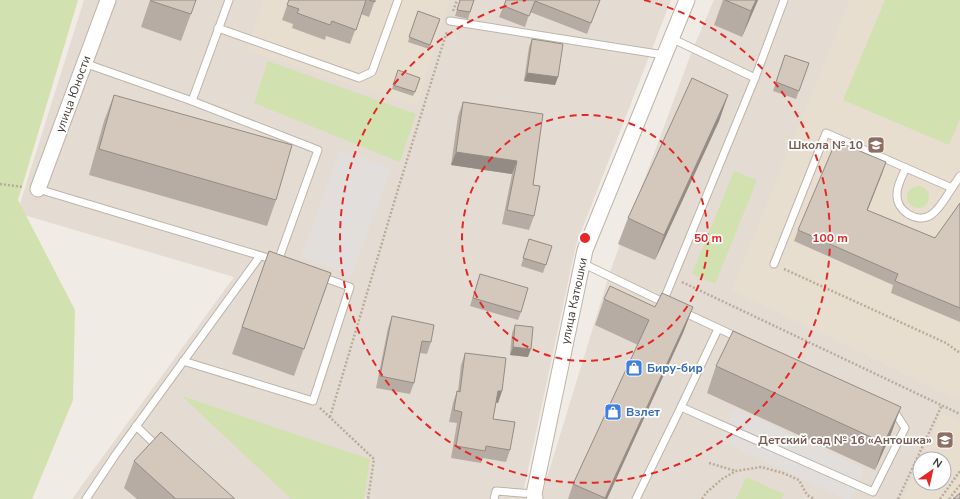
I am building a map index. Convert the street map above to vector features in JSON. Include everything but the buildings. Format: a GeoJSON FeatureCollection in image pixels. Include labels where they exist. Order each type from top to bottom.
{"type":"FeatureCollection","features":[{"type":"Feature","properties":{"kind":"street","name":"улица Юности"},"geometry":{"type":"LineString","coordinates":[[38,189],[108,0]]}},
{"type":"Feature","properties":{"kind":"street","name":"улица Катюшки"},"geometry":{"type":"LineString","coordinates":[[534,496],[585,250],[687,0]]}},
{"type":"Feature","properties":{"kind":"lane"},"geometry":{"type":"LineString","coordinates":[[192,102],[229,0]]}},
{"type":"Feature","properties":{"kind":"lane"},"geometry":{"type":"LineString","coordinates":[[218,28],[359,78],[372,72],[398,0]]}},
{"type":"Feature","properties":{"kind":"lane"},"geometry":{"type":"LineString","coordinates":[[663,302],[755,78],[784,0]]}},
{"type":"Feature","properties":{"kind":"lane"},"geometry":{"type":"LineString","coordinates":[[450,21],[664,55]]}},
{"type":"Feature","properties":{"kind":"lane"},"geometry":{"type":"LineString","coordinates":[[671,38],[755,78]]}},
{"type":"Feature","properties":{"kind":"lane"},"geometry":{"type":"LineString","coordinates":[[38,189],[282,263],[318,150],[84,63]]}},
{"type":"Feature","properties":{"kind":"lane"},"geometry":{"type":"LineString","coordinates":[[774,264],[826,133],[952,188]]}},
{"type":"Feature","properties":{"kind":"lane"},"geometry":{"type":"LineString","coordinates":[[906,168],[899,183],[896,195],[900,207],[910,216],[922,219],[932,214],[940,206],[960,176]]}},
{"type":"Feature","properties":{"kind":"lane"},"geometry":{"type":"LineString","coordinates":[[88,498],[136,426],[260,256]]}},
{"type":"Feature","properties":{"kind":"lane"},"geometry":{"type":"LineString","coordinates":[[582,263],[747,342]]}},
{"type":"Feature","properties":{"kind":"lane"},"geometry":{"type":"LineString","coordinates":[[183,361],[313,401],[350,288],[314,274]]}},
{"type":"Feature","properties":{"kind":"lane"},"geometry":{"type":"LineString","coordinates":[[636,499],[718,329]]}},
{"type":"Feature","properties":{"kind":"lane"},"geometry":{"type":"LineString","coordinates":[[681,407],[873,492],[905,428],[896,414],[882,407]]}},
{"type":"Feature","properties":{"kind":"lane"},"geometry":{"type":"LineString","coordinates":[[136,426],[164,452]]}},
{"type":"Feature","properties":{"kind":"lane"},"geometry":{"type":"LineString","coordinates":[[494,499],[496,491],[534,496]]}},
{"type":"Feature","properties":{"kind":"path"},"geometry":{"type":"LineString","coordinates":[[330,417],[399,186],[457,0]]}},
{"type":"Feature","properties":{"kind":"path"},"geometry":{"type":"LineString","coordinates":[[0,184],[38,189]]}},
{"type":"Feature","properties":{"kind":"path"},"geometry":{"type":"LineString","coordinates":[[774,264],[946,343],[960,353]]}},
{"type":"Feature","properties":{"kind":"path"},"geometry":{"type":"LineString","coordinates":[[673,277],[960,414]]}},
{"type":"Feature","properties":{"kind":"path"},"geometry":{"type":"LineString","coordinates":[[313,401],[374,459],[368,499]]}},
{"type":"Feature","properties":{"kind":"path"},"geometry":{"type":"LineString","coordinates":[[898,499],[942,405]]}},
{"type":"Feature","properties":{"kind":"path"},"geometry":{"type":"LineString","coordinates":[[709,463],[736,471]]}},
{"type":"Feature","properties":{"kind":"path"},"geometry":{"type":"LineString","coordinates":[[702,499],[706,493],[722,478],[736,471],[761,467],[783,473],[799,480],[808,499]]}},
{"type":"Feature","properties":{"kind":"path"},"geometry":{"type":"LineString","coordinates":[[940,499],[960,471]]}},
{"type":"Feature","properties":{"kind":"path"},"geometry":{"type":"LineString","coordinates":[[949,499],[960,485]]}},
{"type":"Feature","properties":{"kind":"path"},"geometry":{"type":"LineString","coordinates":[[807,495],[814,499]]}},
{"type":"Feature","properties":{"kind":"shaded area"},"geometry":{"type":"Polygon","coordinates":[[[84,0],[671,0],[576,245],[524,489],[526,499],[72,499],[234,277],[17,213],[84,0]]]}},
{"type":"Feature","properties":{"kind":"shaded area"},"geometry":{"type":"Polygon","coordinates":[[[264,0],[449,0],[417,106],[246,50],[264,0]]]}},
{"type":"Feature","properties":{"kind":"shaded area"},"geometry":{"type":"Polygon","coordinates":[[[714,0],[960,0],[960,499],[542,499],[541,497],[611,269],[692,51],[714,0]]]}},
{"type":"Feature","properties":{"kind":"shaded area","name":"Школа № 10"},"geometry":{"type":"Polygon","coordinates":[[[850,0],[960,0],[960,401],[732,290],[850,0]]]}},
{"type":"Feature","properties":{"kind":"shaded area"},"geometry":{"type":"Polygon","coordinates":[[[340,150],[391,169],[352,275],[301,256],[340,150]]]}},
{"type":"Feature","properties":{"kind":"shaded area"},"geometry":{"type":"Polygon","coordinates":[[[735,408],[865,469],[851,499],[845,499],[720,440],[735,408]]]}},
{"type":"Feature","properties":{"kind":"shaded area","name":"Детский сад № 16 «Антошка»"},"geometry":{"type":"Polygon","coordinates":[[[942,413],[960,421],[960,499],[903,499],[912,479],[912,491],[952,491],[952,451],[925,451],[942,413]]]}},
{"type":"Feature","properties":{"kind":"green space"},"geometry":{"type":"Polygon","coordinates":[[[0,0],[78,0],[18,200],[75,310],[73,400],[32,499],[0,499],[0,0]]]}},
{"type":"Feature","properties":{"kind":"green space"},"geometry":{"type":"Polygon","coordinates":[[[885,0],[960,0],[960,119],[949,145],[843,100],[885,0]]]}},
{"type":"Feature","properties":{"kind":"green space"},"geometry":{"type":"Polygon","coordinates":[[[268,61],[416,114],[400,162],[254,103],[268,61]]]}},
{"type":"Feature","properties":{"kind":"green space"},"geometry":{"type":"Polygon","coordinates":[[[734,171],[757,180],[715,284],[692,274],[734,171]]]}},
{"type":"Feature","properties":{"kind":"green space"},"geometry":{"type":"Polygon","coordinates":[[[918,186],[926,189],[929,197],[926,205],[918,208],[910,205],[907,197],[910,189],[918,186]]]}},
{"type":"Feature","properties":{"kind":"green space"},"geometry":{"type":"Polygon","coordinates":[[[182,396],[370,459],[364,499],[291,499],[182,396]]]}},
{"type":"Feature","properties":{"kind":"green space"},"geometry":{"type":"Polygon","coordinates":[[[746,477],[784,494],[782,499],[736,499],[746,477]]]}},
{"type":"Feature","properties":{"kind":"place","name":"Школа № 10"},"geometry":{"type":"Point","coordinates":[876,145]}},
{"type":"Feature","properties":{"kind":"place","name":"Биру-бир"},"geometry":{"type":"Point","coordinates":[634,368]}},
{"type":"Feature","properties":{"kind":"place","name":"Взлет"},"geometry":{"type":"Point","coordinates":[613,412]}},
{"type":"Feature","properties":{"kind":"place","name":"Детский сад № 16 «Антошка»"},"geometry":{"type":"Point","coordinates":[945,440]}}]}
